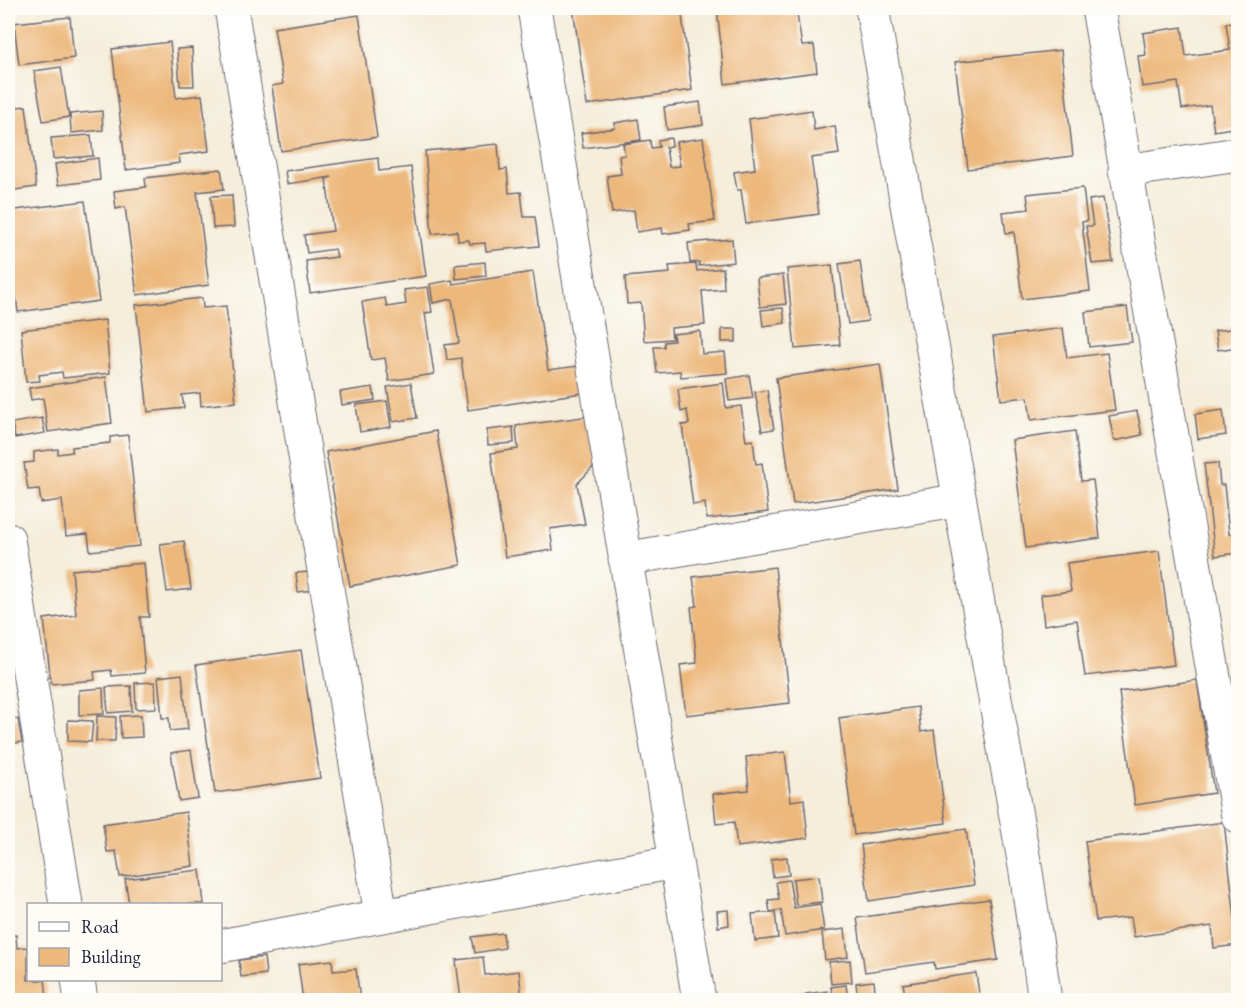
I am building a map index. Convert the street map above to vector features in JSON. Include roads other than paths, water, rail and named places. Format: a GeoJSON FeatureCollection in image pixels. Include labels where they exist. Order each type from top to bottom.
{"type":"FeatureCollection","features":[{"type":"Feature","properties":{"kind":"street"},"geometry":{"type":"LineString","coordinates":[[231,8],[381,915]]}},
{"type":"Feature","properties":{"kind":"street"},"geometry":{"type":"LineString","coordinates":[[534,8],[699,1000]]}},
{"type":"Feature","properties":{"kind":"street"},"geometry":{"type":"LineString","coordinates":[[872,8],[1026,872],[1045,1000]]}},
{"type":"Feature","properties":{"kind":"street"},"geometry":{"type":"LineString","coordinates":[[1098,8],[1239,816]]}},
{"type":"Feature","properties":{"kind":"street"},"geometry":{"type":"LineString","coordinates":[[1125,171],[1239,154]]}},
{"type":"Feature","properties":{"kind":"street"},"geometry":{"type":"LineString","coordinates":[[625,560],[960,500]]}},
{"type":"Feature","properties":{"kind":"street"},"geometry":{"type":"LineString","coordinates":[[8,538],[66,903]]}},
{"type":"Feature","properties":{"kind":"street"},"geometry":{"type":"LineString","coordinates":[[222,946],[675,862]]}},
{"type":"Feature","properties":{"kind":"street"},"geometry":{"type":"LineString","coordinates":[[78,981],[81,1000]]}}]}
